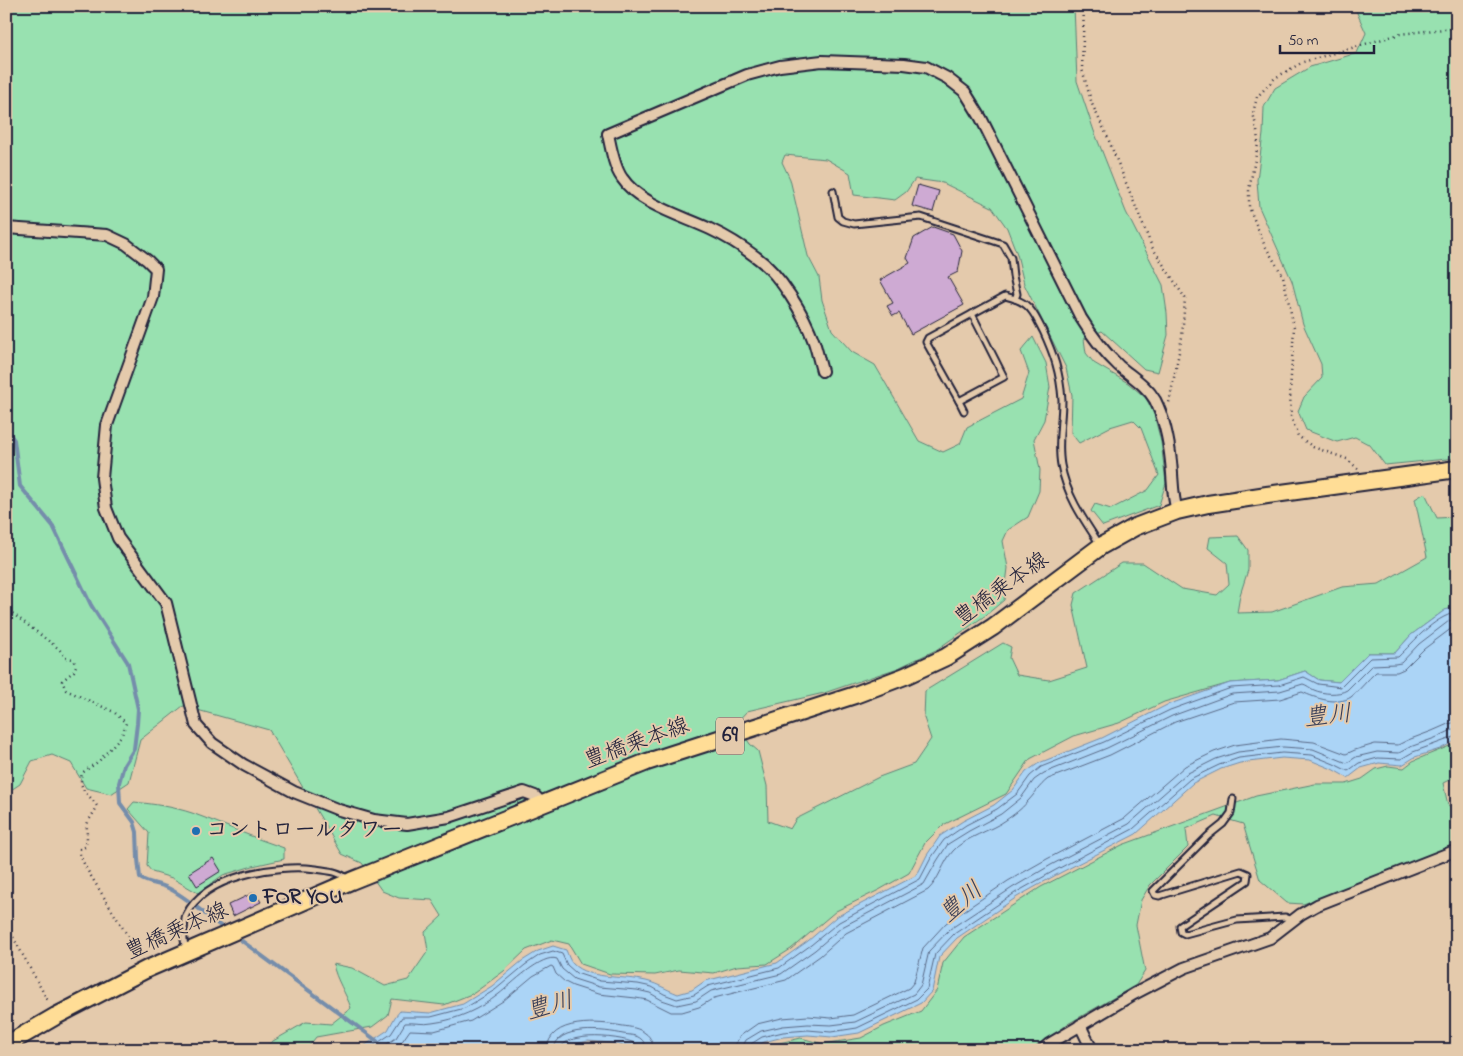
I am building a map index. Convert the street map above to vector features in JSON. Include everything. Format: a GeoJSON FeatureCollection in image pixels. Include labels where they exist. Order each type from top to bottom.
{"type":"FeatureCollection","features":[{"type":"Feature","properties":{"kind":"main road","name":"豊橋乗本線"},"geometry":{"type":"LineString","coordinates":[[6,1045],[56,1016],[148,968],[351,881],[647,762],[855,695],[946,657],[993,627],[1101,546],[1135,527],[1177,511],[1208,504],[1267,494],[1457,469]]}},
{"type":"Feature","properties":{"kind":"street"},"geometry":{"type":"LineString","coordinates":[[822,371],[814,341],[796,304],[776,275],[757,257],[712,230],[656,206],[636,192],[622,178],[613,156],[608,134],[747,75],[780,66],[822,61],[904,64],[926,67],[947,78],[965,92],[981,118],[1081,318],[1097,343],[1119,366],[1148,389],[1155,401],[1165,428],[1171,461],[1173,500],[1177,511]]}},
{"type":"Feature","properties":{"kind":"street"},"geometry":{"type":"LineString","coordinates":[[6,228],[107,235],[126,244],[156,269],[153,298],[106,425],[102,478],[106,508],[118,538],[166,603],[196,725],[212,742],[244,765],[294,792],[339,810],[374,820],[407,824],[449,817],[524,792],[535,796],[542,803]]}},
{"type":"Feature","properties":{"kind":"street"},"geometry":{"type":"LineString","coordinates":[[1042,1050],[1048,1044],[1134,994],[1184,968],[1270,938],[1301,914],[1317,905],[1457,850]]}},
{"type":"Feature","properties":{"kind":"street"},"geometry":{"type":"LineString","coordinates":[[1080,1026],[1092,1050]]}},
{"type":"Feature","properties":{"kind":"lane"},"geometry":{"type":"LineString","coordinates":[[833,191],[838,217],[843,221],[854,224],[921,217],[1003,244],[1011,258],[1018,294],[1015,299]]}},
{"type":"Feature","properties":{"kind":"lane"},"geometry":{"type":"LineString","coordinates":[[964,411],[926,342],[928,338],[1005,296],[1015,299],[1026,305],[1036,316],[1054,355],[1060,379],[1062,402],[1059,440],[1061,465],[1069,490],[1082,517],[1101,546]]}},
{"type":"Feature","properties":{"kind":"lane"},"geometry":{"type":"LineString","coordinates":[[959,401],[1004,377],[972,314]]}},
{"type":"Feature","properties":{"kind":"lane"},"geometry":{"type":"LineString","coordinates":[[1233,799],[1231,813],[1223,824],[1208,836],[1153,891],[1155,895],[1159,896],[1241,872],[1248,874],[1247,881],[1180,926],[1181,932],[1185,934],[1237,920],[1285,917],[1293,920]]}},
{"type":"Feature","properties":{"kind":"lane"},"geometry":{"type":"LineString","coordinates":[[188,951],[184,943],[185,916],[203,894],[225,881],[281,867],[307,868],[341,873],[351,881]]}},
{"type":"Feature","properties":{"kind":"path"},"geometry":{"type":"LineString","coordinates":[[1084,6],[1082,69],[1092,104],[1152,247],[1185,298],[1182,337],[1169,402],[1169,421],[1165,428]]}},
{"type":"Feature","properties":{"kind":"path"},"geometry":{"type":"LineString","coordinates":[[1362,482],[1358,469],[1348,460],[1313,447],[1298,436],[1291,417],[1290,392],[1294,326],[1283,276],[1264,244],[1249,207],[1249,190],[1258,144],[1253,113],[1257,97],[1275,78],[1303,62],[1400,34],[1457,28]]}},
{"type":"Feature","properties":{"kind":"path"},"geometry":{"type":"LineString","coordinates":[[6,606],[8,610],[59,649],[66,658],[73,658],[76,666],[74,671],[62,681],[66,690],[114,712],[126,723],[122,735],[99,761],[82,773],[80,783],[84,792],[92,799],[96,806],[88,823],[87,842],[85,847],[80,849],[80,855],[86,868],[148,968]]}},
{"type":"Feature","properties":{"kind":"path"},"geometry":{"type":"LineString","coordinates":[[6,924],[56,1016]]}},
{"type":"Feature","properties":{"kind":"green space"},"geometry":{"type":"Polygon","coordinates":[[[6,6],[1074,6],[1077,81],[1094,131],[1126,212],[1163,285],[1168,335],[1158,372],[1144,369],[1102,331],[1084,339],[1086,353],[1094,363],[1128,383],[1146,398],[1154,414],[1161,442],[1166,483],[1159,505],[1103,526],[1091,511],[1095,504],[1111,509],[1148,490],[1159,475],[1141,428],[1133,420],[1110,427],[1079,443],[1071,433],[1072,395],[1066,368],[1024,284],[1017,254],[1007,228],[992,207],[943,183],[915,179],[906,192],[895,200],[854,195],[850,173],[826,159],[785,155],[782,162],[790,179],[808,256],[819,277],[822,300],[832,330],[852,352],[875,365],[919,441],[943,452],[960,444],[967,427],[1021,399],[1029,373],[1021,351],[1033,337],[1046,363],[1050,387],[1044,420],[1034,439],[1040,470],[1039,491],[1028,517],[1008,530],[1003,541],[1008,568],[1004,600],[936,650],[898,668],[824,693],[747,711],[736,723],[750,744],[758,751],[767,786],[768,821],[790,829],[796,819],[879,777],[914,764],[931,739],[924,718],[925,691],[1003,643],[1011,647],[1009,658],[1017,675],[1049,680],[1087,668],[1073,605],[1076,593],[1122,563],[1143,563],[1182,589],[1217,595],[1229,584],[1227,563],[1208,548],[1210,537],[1238,536],[1248,550],[1248,570],[1240,595],[1237,613],[1272,612],[1342,587],[1379,584],[1427,557],[1415,499],[1425,493],[1437,518],[1457,517],[1457,607],[1445,610],[1411,635],[1395,653],[1368,653],[1339,682],[1319,680],[1305,671],[1278,680],[1230,683],[1164,702],[1119,723],[1074,736],[1030,759],[1006,794],[943,825],[925,843],[909,873],[836,911],[791,949],[767,964],[737,966],[714,973],[679,970],[655,975],[610,974],[581,964],[569,944],[552,940],[526,950],[504,971],[474,993],[444,1005],[392,999],[388,1015],[372,1027],[316,1037],[306,1050],[261,1050],[306,1022],[331,1024],[351,1008],[336,976],[333,964],[352,968],[385,986],[408,980],[428,951],[425,932],[442,916],[432,900],[399,898],[382,891],[362,863],[342,854],[269,730],[183,706],[140,740],[129,782],[111,794],[86,788],[71,763],[52,755],[32,761],[20,784],[11,790],[6,788],[6,6]]]}},
{"type":"Feature","properties":{"kind":"green space"},"geometry":{"type":"Polygon","coordinates":[[[1354,6],[1457,6],[1457,458],[1385,465],[1370,445],[1355,437],[1337,442],[1306,430],[1298,411],[1304,397],[1322,378],[1321,364],[1303,324],[1292,281],[1259,207],[1257,180],[1263,134],[1264,107],[1275,88],[1310,67],[1357,53],[1366,33],[1354,6]]]}},
{"type":"Feature","properties":{"kind":"green space"},"geometry":{"type":"Polygon","coordinates":[[[1457,743],[1457,776],[1443,783],[1448,805],[1457,812],[1457,844],[1381,877],[1303,904],[1287,903],[1260,880],[1243,824],[1216,816],[1186,829],[1188,847],[1150,885],[1141,900],[1136,925],[1145,971],[1136,985],[1066,1025],[1038,1050],[759,1050],[762,1047],[801,1038],[823,1044],[861,1038],[884,1026],[921,1011],[937,990],[943,963],[964,937],[1041,887],[1122,845],[1256,796],[1315,784],[1346,784],[1362,779],[1376,769],[1388,766],[1404,768],[1413,761],[1457,743]]]}},
{"type":"Feature","properties":{"kind":"green space"},"geometry":{"type":"Polygon","coordinates":[[[134,802],[171,807],[204,817],[284,848],[284,859],[223,875],[198,893],[172,878],[152,872],[147,866],[149,833],[128,809],[134,802]]]}},
{"type":"Feature","properties":{"kind":"water","name":"豊川"},"geometry":{"type":"Polygon","coordinates":[[[1457,607],[1457,740],[1440,749],[1415,757],[1402,765],[1379,763],[1361,768],[1348,778],[1310,760],[1282,758],[1240,763],[1221,769],[1193,783],[1136,834],[1017,897],[957,938],[939,957],[932,991],[921,1003],[859,1033],[832,1037],[808,1035],[783,1037],[764,1042],[751,1050],[641,1050],[611,1043],[588,1041],[568,1046],[563,1050],[358,1050],[388,1030],[400,1011],[430,1013],[463,1004],[492,986],[522,961],[538,951],[553,946],[566,950],[573,964],[579,969],[596,975],[646,981],[678,994],[692,990],[705,981],[777,963],[808,941],[836,917],[917,875],[927,855],[940,836],[963,821],[994,805],[1013,790],[1026,772],[1039,763],[1102,738],[1167,705],[1230,683],[1278,680],[1305,671],[1319,680],[1339,682],[1368,653],[1395,653],[1411,635],[1445,610],[1457,607]]]}},
{"type":"Feature","properties":{"kind":"building"},"geometry":{"type":"Polygon","coordinates":[[[918,185],[939,191],[933,212],[912,206],[918,185]]]}},
{"type":"Feature","properties":{"kind":"building"},"geometry":{"type":"Polygon","coordinates":[[[933,227],[953,234],[962,251],[958,272],[948,277],[964,305],[911,334],[899,313],[893,316],[887,306],[893,303],[880,280],[910,263],[907,258],[914,238],[933,227]]]}},
{"type":"Feature","properties":{"kind":"building"},"geometry":{"type":"Polygon","coordinates":[[[213,858],[221,871],[197,886],[189,873],[213,858]]]}},
{"type":"Feature","properties":{"kind":"building"},"geometry":{"type":"Polygon","coordinates":[[[255,892],[261,902],[233,916],[228,905],[255,892]]]}},
{"type":"Feature","properties":{"kind":"waterway"},"geometry":{"type":"LineString","coordinates":[[6,429],[14,440],[20,486],[53,526],[91,605],[128,663],[138,709],[134,749],[124,765],[119,783],[120,803],[134,822],[137,832],[140,878],[173,891],[188,900],[222,927]]}},
{"type":"Feature","properties":{"kind":"waterway"},"geometry":{"type":"LineString","coordinates":[[242,941],[377,1041]]}},
{"type":"Feature","properties":{"kind":"place","name":"コントロールタワー"},"geometry":{"type":"Point","coordinates":[196,831]}},
{"type":"Feature","properties":{"kind":"place","name":"FOR YOU"},"geometry":{"type":"Point","coordinates":[253,898]}}]}
